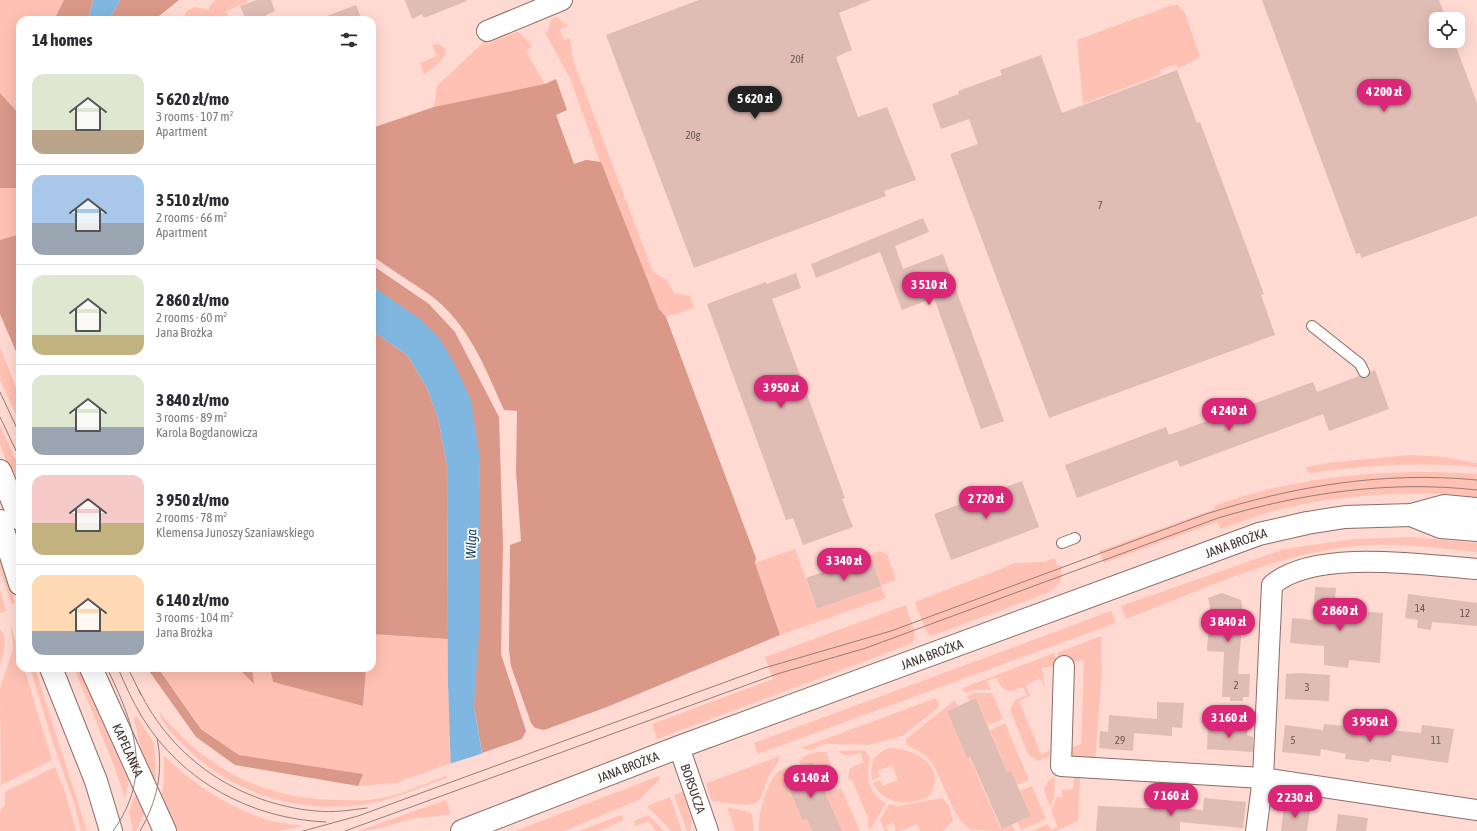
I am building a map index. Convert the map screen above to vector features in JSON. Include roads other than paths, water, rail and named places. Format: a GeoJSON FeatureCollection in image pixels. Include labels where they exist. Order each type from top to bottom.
{"type":"FeatureCollection","features":[{"type":"Feature","properties":{"kind":"main road"},"geometry":{"type":"LineString","coordinates":[[0,471],[16,509]]}},
{"type":"Feature","properties":{"kind":"main road","name":"JANA BROŻKA"},"geometry":{"type":"LineString","coordinates":[[462,831],[679,747],[1259,534],[1307,523],[1345,517],[1411,515],[1444,506],[1477,509]]}},
{"type":"Feature","properties":{"kind":"main road","name":"JANA BROŻKA"},"geometry":{"type":"LineString","coordinates":[[1411,515],[1441,526],[1477,530]]}},
{"type":"Feature","properties":{"kind":"main road"},"geometry":{"type":"LineString","coordinates":[[0,521],[16,571]]}},
{"type":"Feature","properties":{"kind":"main road"},"geometry":{"type":"LineString","coordinates":[[53,672],[93,774],[111,831]]}},
{"type":"Feature","properties":{"kind":"main road","name":"KAPELANKA"},"geometry":{"type":"LineString","coordinates":[[93,672],[165,831]]}},
{"type":"Feature","properties":{"kind":"main road"},"geometry":{"type":"LineString","coordinates":[[102,831],[104,806]]}},
{"type":"Feature","properties":{"kind":"street"},"geometry":{"type":"LineString","coordinates":[[487,31],[562,0]]}},
{"type":"Feature","properties":{"kind":"street"},"geometry":{"type":"LineString","coordinates":[[1256,831],[1264,778],[1272,585],[1282,576],[1296,570],[1344,562],[1383,561],[1477,570]]}},
{"type":"Feature","properties":{"kind":"street"},"geometry":{"type":"LineString","coordinates":[[1064,666],[1061,766],[1264,778],[1477,810]]}},
{"type":"Feature","properties":{"kind":"street","name":"BORSUCZA"},"geometry":{"type":"LineString","coordinates":[[679,747],[708,831]]}},
{"type":"Feature","properties":{"kind":"lane"},"geometry":{"type":"LineString","coordinates":[[1312,326],[1360,364],[1364,372]]}},
{"type":"Feature","properties":{"kind":"lane"},"geometry":{"type":"LineString","coordinates":[[1062,543],[1075,538]]}},
{"type":"Feature","properties":{"kind":"water"},"geometry":{"type":"Polygon","coordinates":[[[93,0],[120,0],[111,16],[89,16],[93,0]]]}},
{"type":"Feature","properties":{"kind":"water","name":"Wilga"},"geometry":{"type":"Polygon","coordinates":[[[376,289],[420,319],[440,339],[455,365],[471,401],[480,459],[479,631],[474,706],[482,754],[453,831],[448,684],[447,466],[438,418],[427,388],[408,356],[376,333],[376,289]]]}},
{"type":"Feature","properties":{"kind":"tram line"},"geometry":{"type":"LineString","coordinates":[[0,392],[16,426]]}},
{"type":"Feature","properties":{"kind":"tram line"},"geometry":{"type":"LineString","coordinates":[[0,417],[16,451]]}},
{"type":"Feature","properties":{"kind":"tram line"},"geometry":{"type":"LineString","coordinates":[[303,831],[358,816],[764,668],[891,631],[1206,514],[1239,504],[1306,489],[1374,479],[1442,478],[1477,480]]}},
{"type":"Feature","properties":{"kind":"tram line"},"geometry":{"type":"LineString","coordinates":[[345,831],[777,674],[866,648],[1218,518],[1282,502],[1346,491],[1411,487],[1444,487],[1477,490]]}},
{"type":"Feature","properties":{"kind":"tram line"},"geometry":{"type":"LineString","coordinates":[[109,672],[125,709],[132,729],[136,749],[136,769],[133,789],[126,810],[113,831]]}},
{"type":"Feature","properties":{"kind":"tram line"},"geometry":{"type":"LineString","coordinates":[[120,672],[142,717],[158,740],[177,760],[198,778],[221,793],[246,805],[298,819],[326,822]]}},
{"type":"Feature","properties":{"kind":"tram line"},"geometry":{"type":"LineString","coordinates":[[130,672],[141,695]]}},
{"type":"Feature","properties":{"kind":"tram line"},"geometry":{"type":"LineString","coordinates":[[139,690],[153,715],[170,737],[189,757],[211,774],[235,788],[260,799],[288,807],[322,812],[367,808]]}},
{"type":"Feature","properties":{"kind":"tram line"},"geometry":{"type":"LineString","coordinates":[[140,831],[151,809],[158,786],[160,762],[157,738]]}}]}
